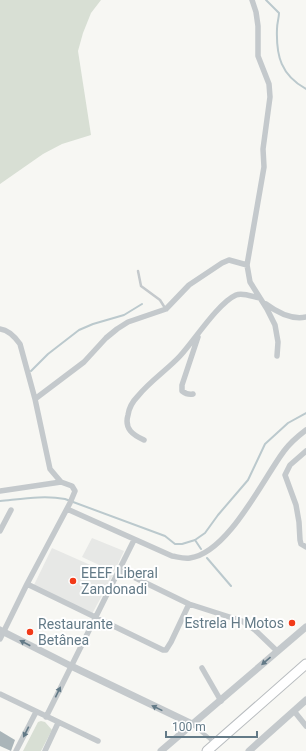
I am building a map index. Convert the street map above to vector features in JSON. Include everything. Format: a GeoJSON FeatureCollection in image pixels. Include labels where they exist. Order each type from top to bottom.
{"type":"FeatureCollection","features":[{"type":"Feature","properties":{"kind":"highway"},"geometry":{"type":"LineString","coordinates":[[207,751],[306,664]]}},
{"type":"Feature","properties":{"kind":"street"},"geometry":{"type":"LineString","coordinates":[[252,0],[258,26],[258,56],[269,84],[270,97],[264,149],[264,167],[247,265],[250,282],[271,316],[277,334],[277,356]]}},
{"type":"Feature","properties":{"kind":"street"},"geometry":{"type":"LineString","coordinates":[[35,399],[84,362],[106,338],[137,318],[166,309],[189,285],[222,263],[229,260],[247,265]]}},
{"type":"Feature","properties":{"kind":"street"},"geometry":{"type":"LineString","coordinates":[[144,440],[133,434],[127,426],[129,410],[138,395],[180,356],[200,331],[223,306],[236,295],[245,295],[261,300],[275,310],[289,316],[296,318],[306,317]]}},
{"type":"Feature","properties":{"kind":"street"},"geometry":{"type":"LineString","coordinates":[[0,329],[4,329],[10,333],[20,344],[35,399],[50,469],[61,482]]}},
{"type":"Feature","properties":{"kind":"street"},"geometry":{"type":"LineString","coordinates":[[194,394],[188,395],[182,391],[182,386],[200,331]]}},
{"type":"Feature","properties":{"kind":"street"},"geometry":{"type":"LineString","coordinates":[[67,510],[172,556],[191,558],[208,551],[225,536],[256,495],[284,451],[306,430]]}},
{"type":"Feature","properties":{"kind":"street"},"geometry":{"type":"LineString","coordinates":[[306,451],[290,465],[285,475],[296,505],[301,544],[306,547]]}},
{"type":"Feature","properties":{"kind":"street"},"geometry":{"type":"LineString","coordinates":[[0,491],[61,482],[72,486],[75,489],[75,494],[67,510],[1,634],[192,724],[216,743]]}},
{"type":"Feature","properties":{"kind":"street"},"geometry":{"type":"LineString","coordinates":[[1,527],[11,510]]}},
{"type":"Feature","properties":{"kind":"street"},"geometry":{"type":"LineString","coordinates":[[46,717],[70,666],[134,540]]}},
{"type":"Feature","properties":{"kind":"street"},"geometry":{"type":"LineString","coordinates":[[119,570],[189,604],[242,621],[255,630],[277,652]]}},
{"type":"Feature","properties":{"kind":"street"},"geometry":{"type":"LineString","coordinates":[[27,584],[154,647],[163,650],[168,648],[189,604]]}},
{"type":"Feature","properties":{"kind":"street"},"geometry":{"type":"LineString","coordinates":[[161,751],[306,626]]}},
{"type":"Feature","properties":{"kind":"street"},"geometry":{"type":"LineString","coordinates":[[202,668],[221,700]]}},
{"type":"Feature","properties":{"kind":"street"},"geometry":{"type":"LineString","coordinates":[[0,694],[98,741]]}},
{"type":"Feature","properties":{"kind":"street"},"geometry":{"type":"LineString","coordinates":[[249,751],[306,700]]}},
{"type":"Feature","properties":{"kind":"street"},"geometry":{"type":"LineString","coordinates":[[294,711],[306,726]]}},
{"type":"Feature","properties":{"kind":"street"},"geometry":{"type":"LineString","coordinates":[[16,751],[36,712]]}},
{"type":"Feature","properties":{"kind":"street"},"geometry":{"type":"LineString","coordinates":[[45,751],[58,723]]}},
{"type":"Feature","properties":{"kind":"lane"},"geometry":{"type":"LineString","coordinates":[[138,271],[141,286],[160,300],[166,309]]}},
{"type":"Feature","properties":{"kind":"shaded area"},"geometry":{"type":"Polygon","coordinates":[[[0,0],[101,0],[91,13],[78,51],[91,135],[62,144],[43,154],[0,184],[0,0]]]}},
{"type":"Feature","properties":{"kind":"shaded area"},"geometry":{"type":"Polygon","coordinates":[[[92,538],[124,551],[114,572],[82,557],[92,538]]]}},
{"type":"Feature","properties":{"kind":"shaded area","name":"EEEF Liberal Zandonadi"},"geometry":{"type":"Polygon","coordinates":[[[52,548],[113,575],[92,614],[33,587],[52,548]]]}},
{"type":"Feature","properties":{"kind":"shaded area"},"geometry":{"type":"Polygon","coordinates":[[[38,722],[45,722],[52,730],[41,751],[23,751],[38,722]]]}},
{"type":"Feature","properties":{"kind":"building"},"geometry":{"type":"Polygon","coordinates":[[[0,731],[15,740],[11,751],[0,746],[0,731]]]}},
{"type":"Feature","properties":{"kind":"waterway"},"geometry":{"type":"LineString","coordinates":[[266,0],[279,13],[277,39],[279,56],[282,64],[291,78],[306,89]]}},
{"type":"Feature","properties":{"kind":"waterway"},"geometry":{"type":"LineString","coordinates":[[31,371],[48,354],[79,330],[93,324],[124,315],[142,304]]}},
{"type":"Feature","properties":{"kind":"waterway"},"geometry":{"type":"LineString","coordinates":[[0,501],[41,497],[65,499],[165,536],[175,544],[182,544],[195,540],[205,533],[218,515],[248,480],[265,444],[288,423],[306,413]]}},
{"type":"Feature","properties":{"kind":"waterway"},"geometry":{"type":"LineString","coordinates":[[195,540],[201,549]]}},
{"type":"Feature","properties":{"kind":"waterway"},"geometry":{"type":"LineString","coordinates":[[207,558],[231,586]]}},
{"type":"Feature","properties":{"kind":"place","name":"EEEF Liberal Zandonadi"},"geometry":{"type":"Point","coordinates":[73,581]}},
{"type":"Feature","properties":{"kind":"place","name":"Estrela H Motos"},"geometry":{"type":"Point","coordinates":[292,623]}},
{"type":"Feature","properties":{"kind":"place","name":"Restaurante Betânea"},"geometry":{"type":"Point","coordinates":[30,632]}}]}
